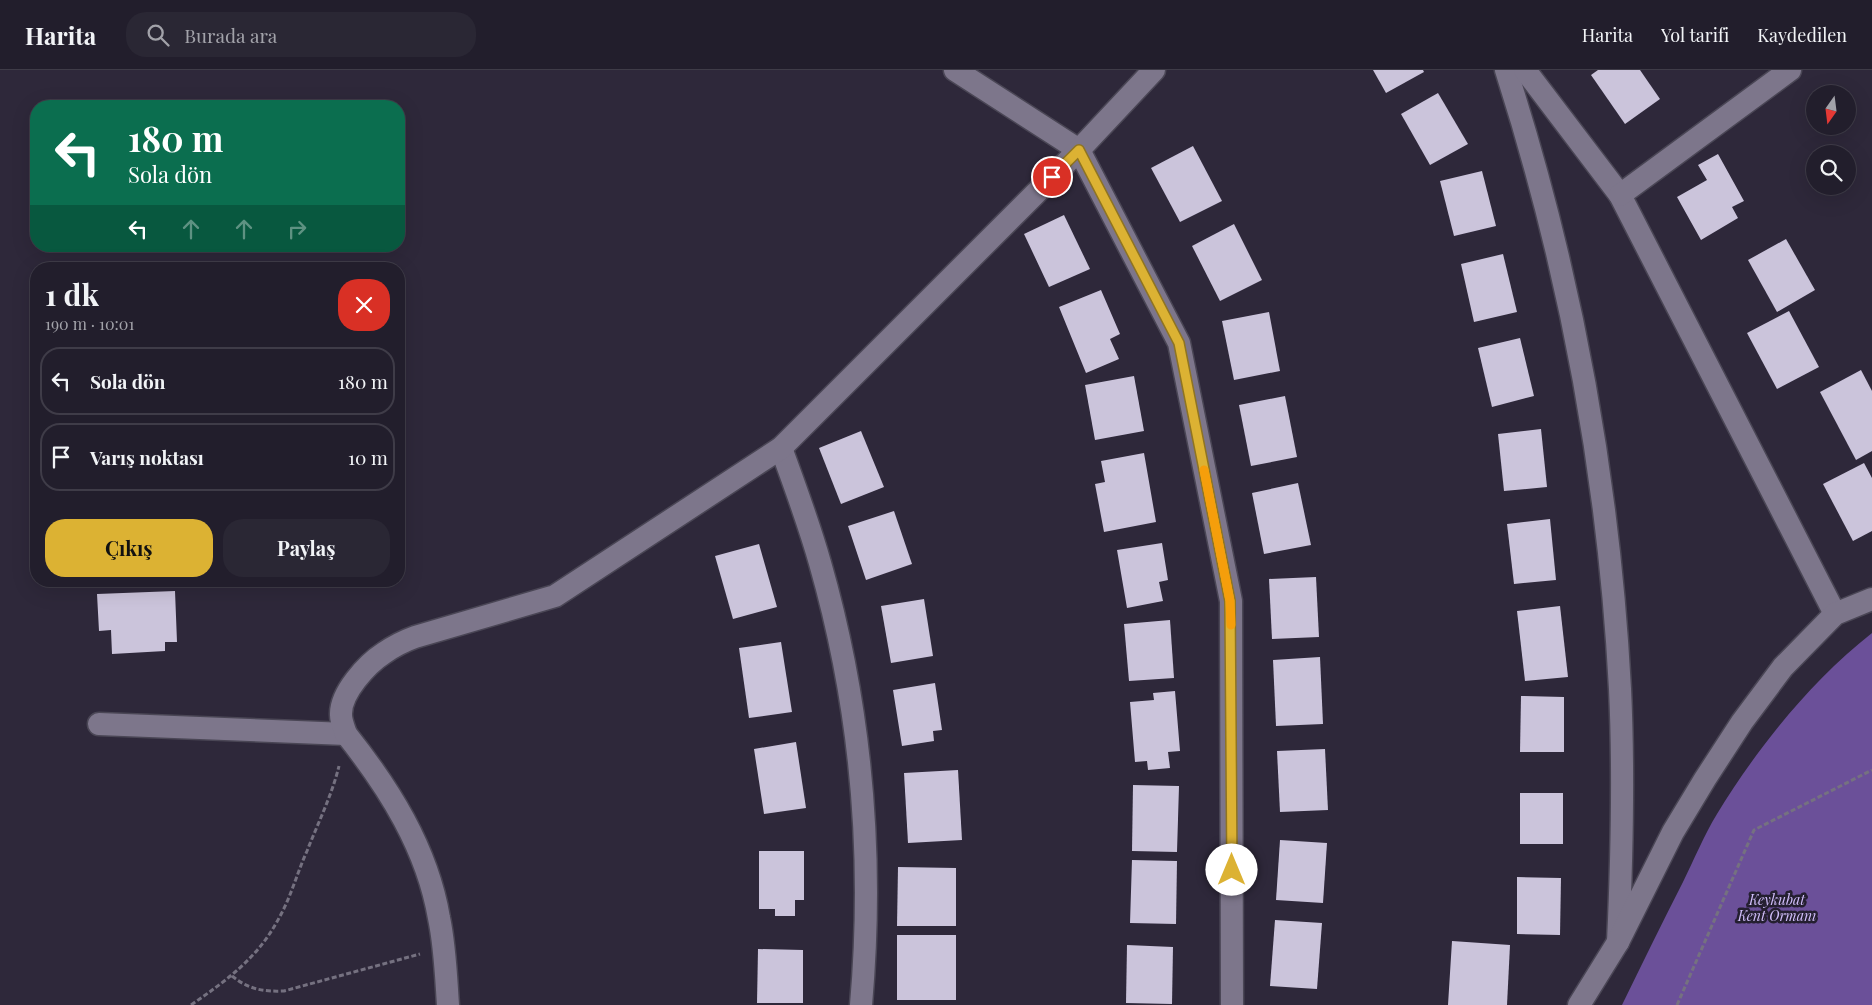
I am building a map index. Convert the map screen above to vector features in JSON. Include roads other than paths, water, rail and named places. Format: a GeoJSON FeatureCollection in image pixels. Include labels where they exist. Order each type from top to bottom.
{"type":"FeatureCollection","features":[{"type":"Feature","properties":{"kind":"street"},"geometry":{"type":"LineString","coordinates":[[955,70],[1079,150],[1179,343],[1230,601],[1232,1005]]}},
{"type":"Feature","properties":{"kind":"street"},"geometry":{"type":"LineString","coordinates":[[448,1005],[440,918],[415,842],[386,788],[346,734],[341,715],[345,698],[358,677],[383,653],[415,637],[555,596],[781,448],[1079,150],[1154,70]]}},
{"type":"Feature","properties":{"kind":"street"},"geometry":{"type":"LineString","coordinates":[[1506,70],[1541,191],[1565,288],[1582,367],[1607,526],[1620,680],[1622,858],[1618,942]]}},
{"type":"Feature","properties":{"kind":"street"},"geometry":{"type":"LineString","coordinates":[[1525,70],[1620,194],[1834,614]]}},
{"type":"Feature","properties":{"kind":"street"},"geometry":{"type":"LineString","coordinates":[[1620,194],[1790,70]]}},
{"type":"Feature","properties":{"kind":"street"},"geometry":{"type":"LineString","coordinates":[[781,448],[802,505],[820,563],[837,630],[856,741],[864,814],[866,887],[865,960],[861,1005]]}},
{"type":"Feature","properties":{"kind":"street"},"geometry":{"type":"LineString","coordinates":[[1579,1005],[1618,942],[1673,832],[1737,730],[1783,667],[1834,614],[1872,599]]}},
{"type":"Feature","properties":{"kind":"street"},"geometry":{"type":"LineString","coordinates":[[99,724],[346,734]]}},
{"type":"Feature","properties":{"kind":"park label","name":"Keykubat Kent Ormanı"},"geometry":{"type":"Point","coordinates":[1777,908]}}]}
